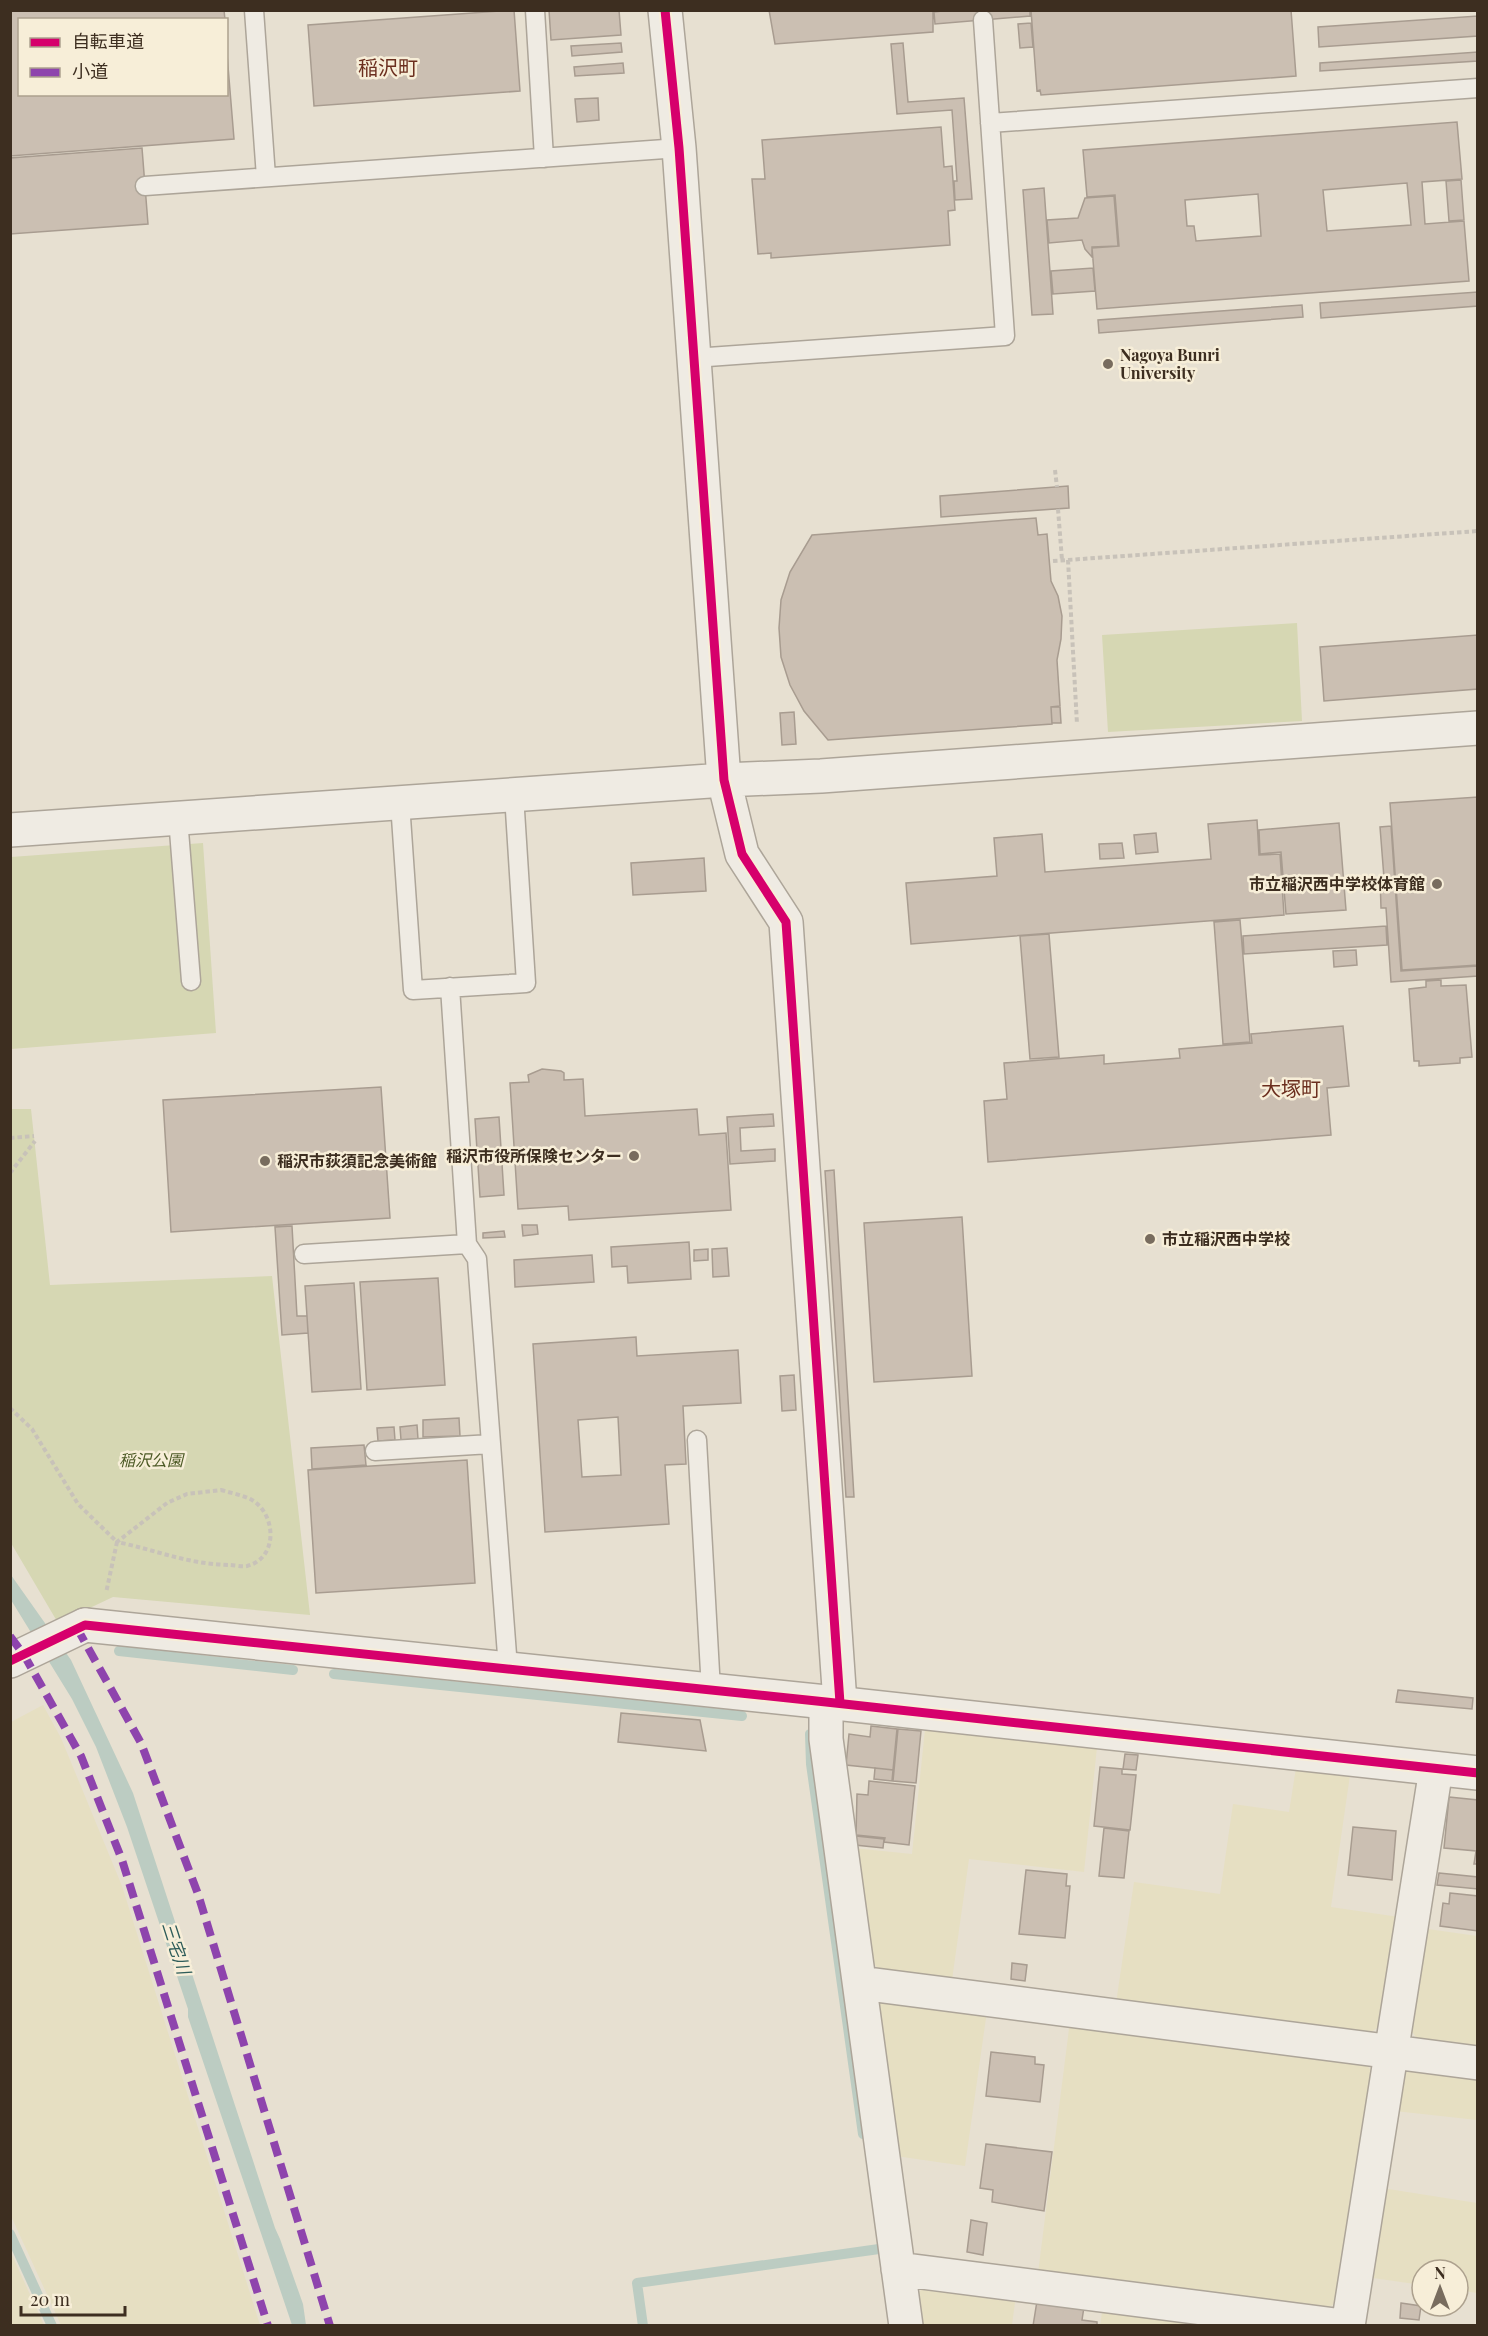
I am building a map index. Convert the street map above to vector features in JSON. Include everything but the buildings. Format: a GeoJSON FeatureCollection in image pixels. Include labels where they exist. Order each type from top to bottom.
{"type":"FeatureCollection","features":[{"type":"Feature","properties":{"kind":"street"},"geometry":{"type":"LineString","coordinates":[[665,10],[679,148],[724,780],[742,854],[786,922],[833,1702],[826,1739],[906,2325]]}},
{"type":"Feature","properties":{"kind":"street"},"geometry":{"type":"LineString","coordinates":[[10,830],[724,780],[821,776],[1478,728]]}},
{"type":"Feature","properties":{"kind":"street"},"geometry":{"type":"LineString","coordinates":[[20,1657],[76,1629],[508,1668],[1478,1773]]}},
{"type":"Feature","properties":{"kind":"street"},"geometry":{"type":"LineString","coordinates":[[1348,2325],[1436,1768]]}},
{"type":"Feature","properties":{"kind":"street"},"geometry":{"type":"LineString","coordinates":[[860,1983],[1478,2063]]}},
{"type":"Feature","properties":{"kind":"street"},"geometry":{"type":"LineString","coordinates":[[898,2269],[1343,2325]]}},
{"type":"Feature","properties":{"kind":"lane"},"geometry":{"type":"LineString","coordinates":[[254,10],[266,177]]}},
{"type":"Feature","properties":{"kind":"lane"},"geometry":{"type":"LineString","coordinates":[[535,10],[544,158]]}},
{"type":"Feature","properties":{"kind":"lane"},"geometry":{"type":"LineString","coordinates":[[694,358],[1005,336],[983,20]]}},
{"type":"Feature","properties":{"kind":"lane"},"geometry":{"type":"LineString","coordinates":[[990,123],[1478,88]]}},
{"type":"Feature","properties":{"kind":"lane"},"geometry":{"type":"LineString","coordinates":[[145,186],[679,148]]}},
{"type":"Feature","properties":{"kind":"lane"},"geometry":{"type":"LineString","coordinates":[[400,803],[413,990],[526,983],[514,795]]}},
{"type":"Feature","properties":{"kind":"lane"},"geometry":{"type":"LineString","coordinates":[[178,818],[191,981]]}},
{"type":"Feature","properties":{"kind":"lane"},"geometry":{"type":"LineString","coordinates":[[450,987],[467,1244],[477,1259],[508,1668]]}},
{"type":"Feature","properties":{"kind":"lane"},"geometry":{"type":"LineString","coordinates":[[304,1254],[467,1244]]}},
{"type":"Feature","properties":{"kind":"lane"},"geometry":{"type":"LineString","coordinates":[[696,1440],[711,1690]]}},
{"type":"Feature","properties":{"kind":"lane"},"geometry":{"type":"LineString","coordinates":[[375,1451],[491,1444]]}},
{"type":"Feature","properties":{"kind":"path"},"geometry":{"type":"LineString","coordinates":[[1055,470],[1057,487]]}},
{"type":"Feature","properties":{"kind":"path"},"geometry":{"type":"LineString","coordinates":[[1058,509],[1062,560]]}},
{"type":"Feature","properties":{"kind":"path"},"geometry":{"type":"LineString","coordinates":[[1053,561],[1478,531]]}},
{"type":"Feature","properties":{"kind":"path"},"geometry":{"type":"LineString","coordinates":[[1068,560],[1077,724]]}},
{"type":"Feature","properties":{"kind":"path"},"geometry":{"type":"LineString","coordinates":[[10,1138],[34,1138],[10,1173]]}},
{"type":"Feature","properties":{"kind":"path"},"geometry":{"type":"LineString","coordinates":[[10,1408],[32,1430],[78,1504],[117,1542],[173,1558],[207,1564],[248,1566],[269,1550],[268,1517],[253,1500],[221,1490],[188,1494],[167,1503],[117,1542],[106,1592],[76,1629]]}},
{"type":"Feature","properties":{"kind":"shaded area"},"geometry":{"type":"Polygon","coordinates":[[[43,1705],[61,1738],[122,1886],[260,2325],[61,2325],[11,2216],[11,1722],[43,1705]]]}},
{"type":"Feature","properties":{"kind":"shaded area"},"geometry":{"type":"Polygon","coordinates":[[[925,1730],[1097,1747],[1084,1872],[969,1859],[952,1980],[882,1972],[868,1958],[853,1848],[912,1854],[925,1730]]]}},
{"type":"Feature","properties":{"kind":"shaded area"},"geometry":{"type":"Polygon","coordinates":[[[1296,1768],[1350,1775],[1331,1907],[1399,1917],[1383,2024],[1367,2035],[1116,2003],[1134,1882],[1220,1894],[1233,1804],[1289,1812],[1296,1768]]]}},
{"type":"Feature","properties":{"kind":"shaded area"},"geometry":{"type":"Polygon","coordinates":[[[1421,1928],[1477,1936],[1477,2048],[1419,2041],[1407,2025],[1421,1928]]]}},
{"type":"Feature","properties":{"kind":"shaded area"},"geometry":{"type":"Polygon","coordinates":[[[888,1997],[987,2011],[965,2166],[896,2156],[874,2010],[888,1997]]]}},
{"type":"Feature","properties":{"kind":"shaded area"},"geometry":{"type":"Polygon","coordinates":[[[1070,2021],[1363,2060],[1373,2073],[1338,2301],[1324,2311],[1038,2273],[1070,2021]]]}},
{"type":"Feature","properties":{"kind":"shaded area"},"geometry":{"type":"Polygon","coordinates":[[[1414,2064],[1477,2071],[1477,2120],[1395,2111],[1398,2077],[1414,2064]]]}},
{"type":"Feature","properties":{"kind":"shaded area"},"geometry":{"type":"Polygon","coordinates":[[[1382,2188],[1477,2203],[1477,2293],[1470,2292],[1470,2258],[1410,2258],[1410,2283],[1366,2277],[1382,2188]]]}},
{"type":"Feature","properties":{"kind":"shaded area"},"geometry":{"type":"Polygon","coordinates":[[[11,2253],[44,2325],[11,2325],[11,2253]]]}},
{"type":"Feature","properties":{"kind":"shaded area"},"geometry":{"type":"Polygon","coordinates":[[[928,2283],[1016,2295],[1012,2325],[918,2325],[915,2296],[928,2283]]]}},
{"type":"Feature","properties":{"kind":"shaded area"},"geometry":{"type":"Polygon","coordinates":[[[1103,2306],[1249,2326],[1100,2326],[1103,2306]]]}},
{"type":"Feature","properties":{"kind":"green space"},"geometry":{"type":"Polygon","coordinates":[[[1297,623],[1302,721],[1108,732],[1102,635],[1297,623]]]}},
{"type":"Feature","properties":{"kind":"green space"},"geometry":{"type":"Polygon","coordinates":[[[203,843],[216,1033],[11,1049],[11,857],[203,843]]]}},
{"type":"Feature","properties":{"kind":"green space","name":"稲沢公園"},"geometry":{"type":"Polygon","coordinates":[[[10,1109],[31,1109],[50,1285],[272,1276],[310,1615],[113,1597],[58,1623],[11,1543],[10,1109]]]}},
{"type":"Feature","properties":{"kind":"water","name":"三宅川"},"geometry":{"type":"Polygon","coordinates":[[[11,1575],[71,1660],[133,1793],[275,2228],[303,2304],[306,2325],[292,2325],[188,2017],[188,2009],[127,1827],[96,1747],[72,1699],[11,1600],[11,1575]]]}},
{"type":"Feature","properties":{"kind":"waterway"},"geometry":{"type":"LineString","coordinates":[[119,1651],[293,1670]]}},
{"type":"Feature","properties":{"kind":"waterway"},"geometry":{"type":"LineString","coordinates":[[334,1674],[742,1716]]}},
{"type":"Feature","properties":{"kind":"waterway"},"geometry":{"type":"LineString","coordinates":[[810,1734],[811,1764],[863,2134]]}},
{"type":"Feature","properties":{"kind":"waterway"},"geometry":{"type":"LineString","coordinates":[[10,2234],[52,2326]]}},
{"type":"Feature","properties":{"kind":"waterway"},"geometry":{"type":"LineString","coordinates":[[643,2326],[637,2283],[879,2249]]}},
{"type":"Feature","properties":{"kind":"marked path"},"geometry":{"type":"LineString","coordinates":[[77,1628],[141,1743],[198,1894],[330,2326]]}},
{"type":"Feature","properties":{"kind":"marked path"},"geometry":{"type":"LineString","coordinates":[[10,1636],[24,1655],[81,1756],[122,1860],[268,2326]]}},
{"type":"Feature","properties":{"kind":"cycle path"},"geometry":{"type":"LineString","coordinates":[[665,10],[679,148],[724,780],[742,854],[786,922],[840,1703]]}},
{"type":"Feature","properties":{"kind":"cycle path"},"geometry":{"type":"LineString","coordinates":[[10,1661],[85,1625],[1478,1773]]}},
{"type":"Feature","properties":{"kind":"place","name":"Nagoya Bunri University"},"geometry":{"type":"Point","coordinates":[1108,364]}},
{"type":"Feature","properties":{"kind":"place","name":"市立稲沢西中学校体育館"},"geometry":{"type":"Point","coordinates":[1437,884]}},
{"type":"Feature","properties":{"kind":"place","name":"稲沢市役所保険センター"},"geometry":{"type":"Point","coordinates":[634,1156]}},
{"type":"Feature","properties":{"kind":"place","name":"稲沢市荻須記念美術館"},"geometry":{"type":"Point","coordinates":[265,1161]}},
{"type":"Feature","properties":{"kind":"place","name":"市立稲沢西中学校"},"geometry":{"type":"Point","coordinates":[1150,1239]}},
{"type":"Feature","properties":{"kind":"district","name":"稲沢町"},"geometry":{"type":"Point","coordinates":[388,68]}},
{"type":"Feature","properties":{"kind":"district","name":"大塚町"},"geometry":{"type":"Point","coordinates":[1291,1089]}}]}
